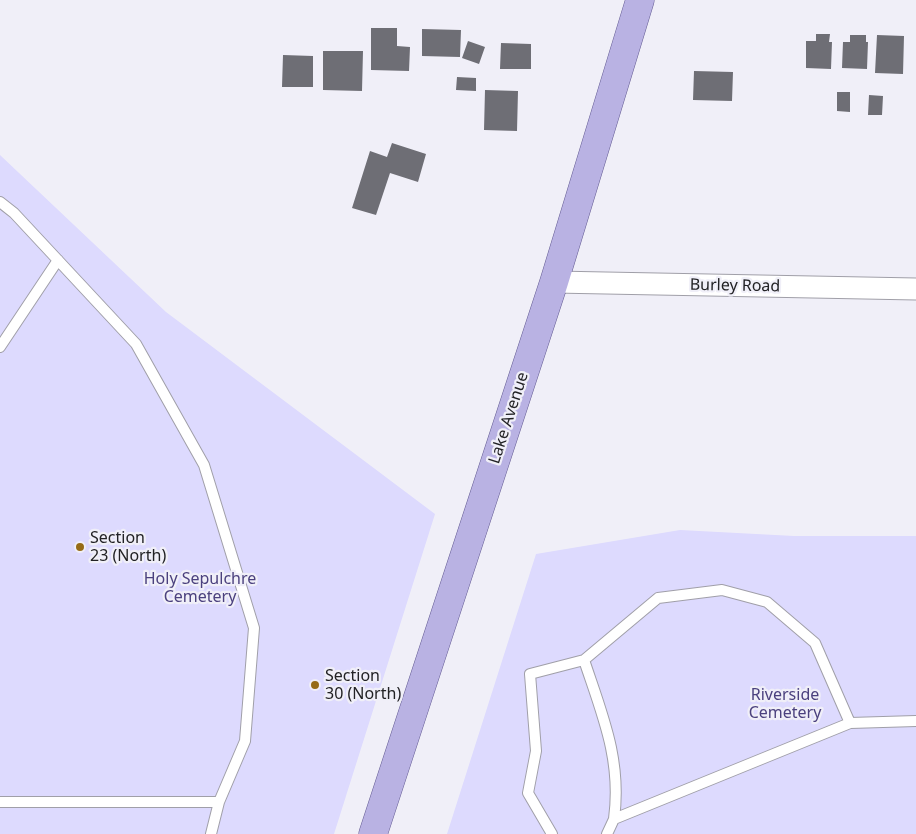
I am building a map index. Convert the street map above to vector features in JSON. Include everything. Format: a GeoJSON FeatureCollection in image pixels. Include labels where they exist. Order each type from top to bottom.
{"type":"FeatureCollection","features":[{"type":"Feature","properties":{"kind":"main road","name":"Lake Avenue"},"geometry":{"type":"LineString","coordinates":[[373,834],[554,282],[640,0]]}},
{"type":"Feature","properties":{"kind":"street","name":"Burley Road"},"geometry":{"type":"LineString","coordinates":[[554,282],[916,289]]}},
{"type":"Feature","properties":{"kind":"lane"},"geometry":{"type":"LineString","coordinates":[[0,202],[14,213],[136,344],[204,465],[254,628],[245,741],[219,802],[211,834]]}},
{"type":"Feature","properties":{"kind":"lane"},"geometry":{"type":"LineString","coordinates":[[0,347],[58,260]]}},
{"type":"Feature","properties":{"kind":"lane"},"geometry":{"type":"LineString","coordinates":[[552,834],[528,793],[536,751],[530,674],[584,660],[658,598],[722,590],[766,602],[815,643],[850,723]]}},
{"type":"Feature","properties":{"kind":"lane"},"geometry":{"type":"LineString","coordinates":[[584,660],[611,742],[615,764],[616,803],[614,819],[607,834]]}},
{"type":"Feature","properties":{"kind":"lane"},"geometry":{"type":"LineString","coordinates":[[614,819],[850,723],[916,721]]}},
{"type":"Feature","properties":{"kind":"lane"},"geometry":{"type":"LineString","coordinates":[[0,802],[219,802]]}},
{"type":"Feature","properties":{"kind":"green space","name":"Holy Sepulchre Cemetery"},"geometry":{"type":"Polygon","coordinates":[[[0,155],[166,312],[435,514],[334,834],[0,834],[0,155]]]}},
{"type":"Feature","properties":{"kind":"green space","name":"Riverside Cemetery"},"geometry":{"type":"Polygon","coordinates":[[[680,530],[794,536],[916,536],[916,834],[447,834],[536,554],[680,530]]]}},
{"type":"Feature","properties":{"kind":"building"},"geometry":{"type":"Polygon","coordinates":[[[371,28],[397,28],[397,46],[410,47],[409,71],[371,70],[371,28]]]}},
{"type":"Feature","properties":{"kind":"building"},"geometry":{"type":"Polygon","coordinates":[[[422,29],[461,30],[460,57],[422,56],[422,29]]]}},
{"type":"Feature","properties":{"kind":"building"},"geometry":{"type":"Polygon","coordinates":[[[816,34],[830,34],[829,42],[832,42],[831,69],[806,68],[806,41],[816,41],[816,34]]]}},
{"type":"Feature","properties":{"kind":"building"},"geometry":{"type":"Polygon","coordinates":[[[850,35],[866,35],[866,42],[868,42],[867,69],[842,68],[843,42],[850,42],[850,35]]]}},
{"type":"Feature","properties":{"kind":"building"},"geometry":{"type":"Polygon","coordinates":[[[877,35],[904,36],[903,74],[875,73],[877,35]]]}},
{"type":"Feature","properties":{"kind":"building"},"geometry":{"type":"Polygon","coordinates":[[[468,41],[485,47],[479,64],[462,58],[468,41]]]}},
{"type":"Feature","properties":{"kind":"building"},"geometry":{"type":"Polygon","coordinates":[[[501,43],[531,44],[531,69],[500,69],[501,43]]]}},
{"type":"Feature","properties":{"kind":"building"},"geometry":{"type":"Polygon","coordinates":[[[323,51],[363,51],[362,91],[323,90],[323,51]]]}},
{"type":"Feature","properties":{"kind":"building"},"geometry":{"type":"Polygon","coordinates":[[[283,55],[313,56],[313,87],[282,87],[283,55]]]}},
{"type":"Feature","properties":{"kind":"building"},"geometry":{"type":"Polygon","coordinates":[[[694,71],[733,72],[732,101],[693,100],[694,71]]]}},
{"type":"Feature","properties":{"kind":"building"},"geometry":{"type":"Polygon","coordinates":[[[457,77],[476,78],[476,91],[456,90],[457,77]]]}},
{"type":"Feature","properties":{"kind":"building"},"geometry":{"type":"Polygon","coordinates":[[[485,90],[518,91],[517,131],[484,130],[485,90]]]}},
{"type":"Feature","properties":{"kind":"building"},"geometry":{"type":"Polygon","coordinates":[[[837,92],[850,92],[850,112],[837,111],[837,92]]]}},
{"type":"Feature","properties":{"kind":"building"},"geometry":{"type":"Polygon","coordinates":[[[869,95],[883,96],[882,115],[868,115],[869,95]]]}},
{"type":"Feature","properties":{"kind":"building"},"geometry":{"type":"Polygon","coordinates":[[[392,143],[426,154],[418,182],[390,173],[376,215],[352,208],[370,151],[387,157],[392,143]]]}},
{"type":"Feature","properties":{"kind":"place","name":"Section 23 (North)"},"geometry":{"type":"Point","coordinates":[80,547]}},
{"type":"Feature","properties":{"kind":"place","name":"Section 30 (North)"},"geometry":{"type":"Point","coordinates":[315,685]}}]}
